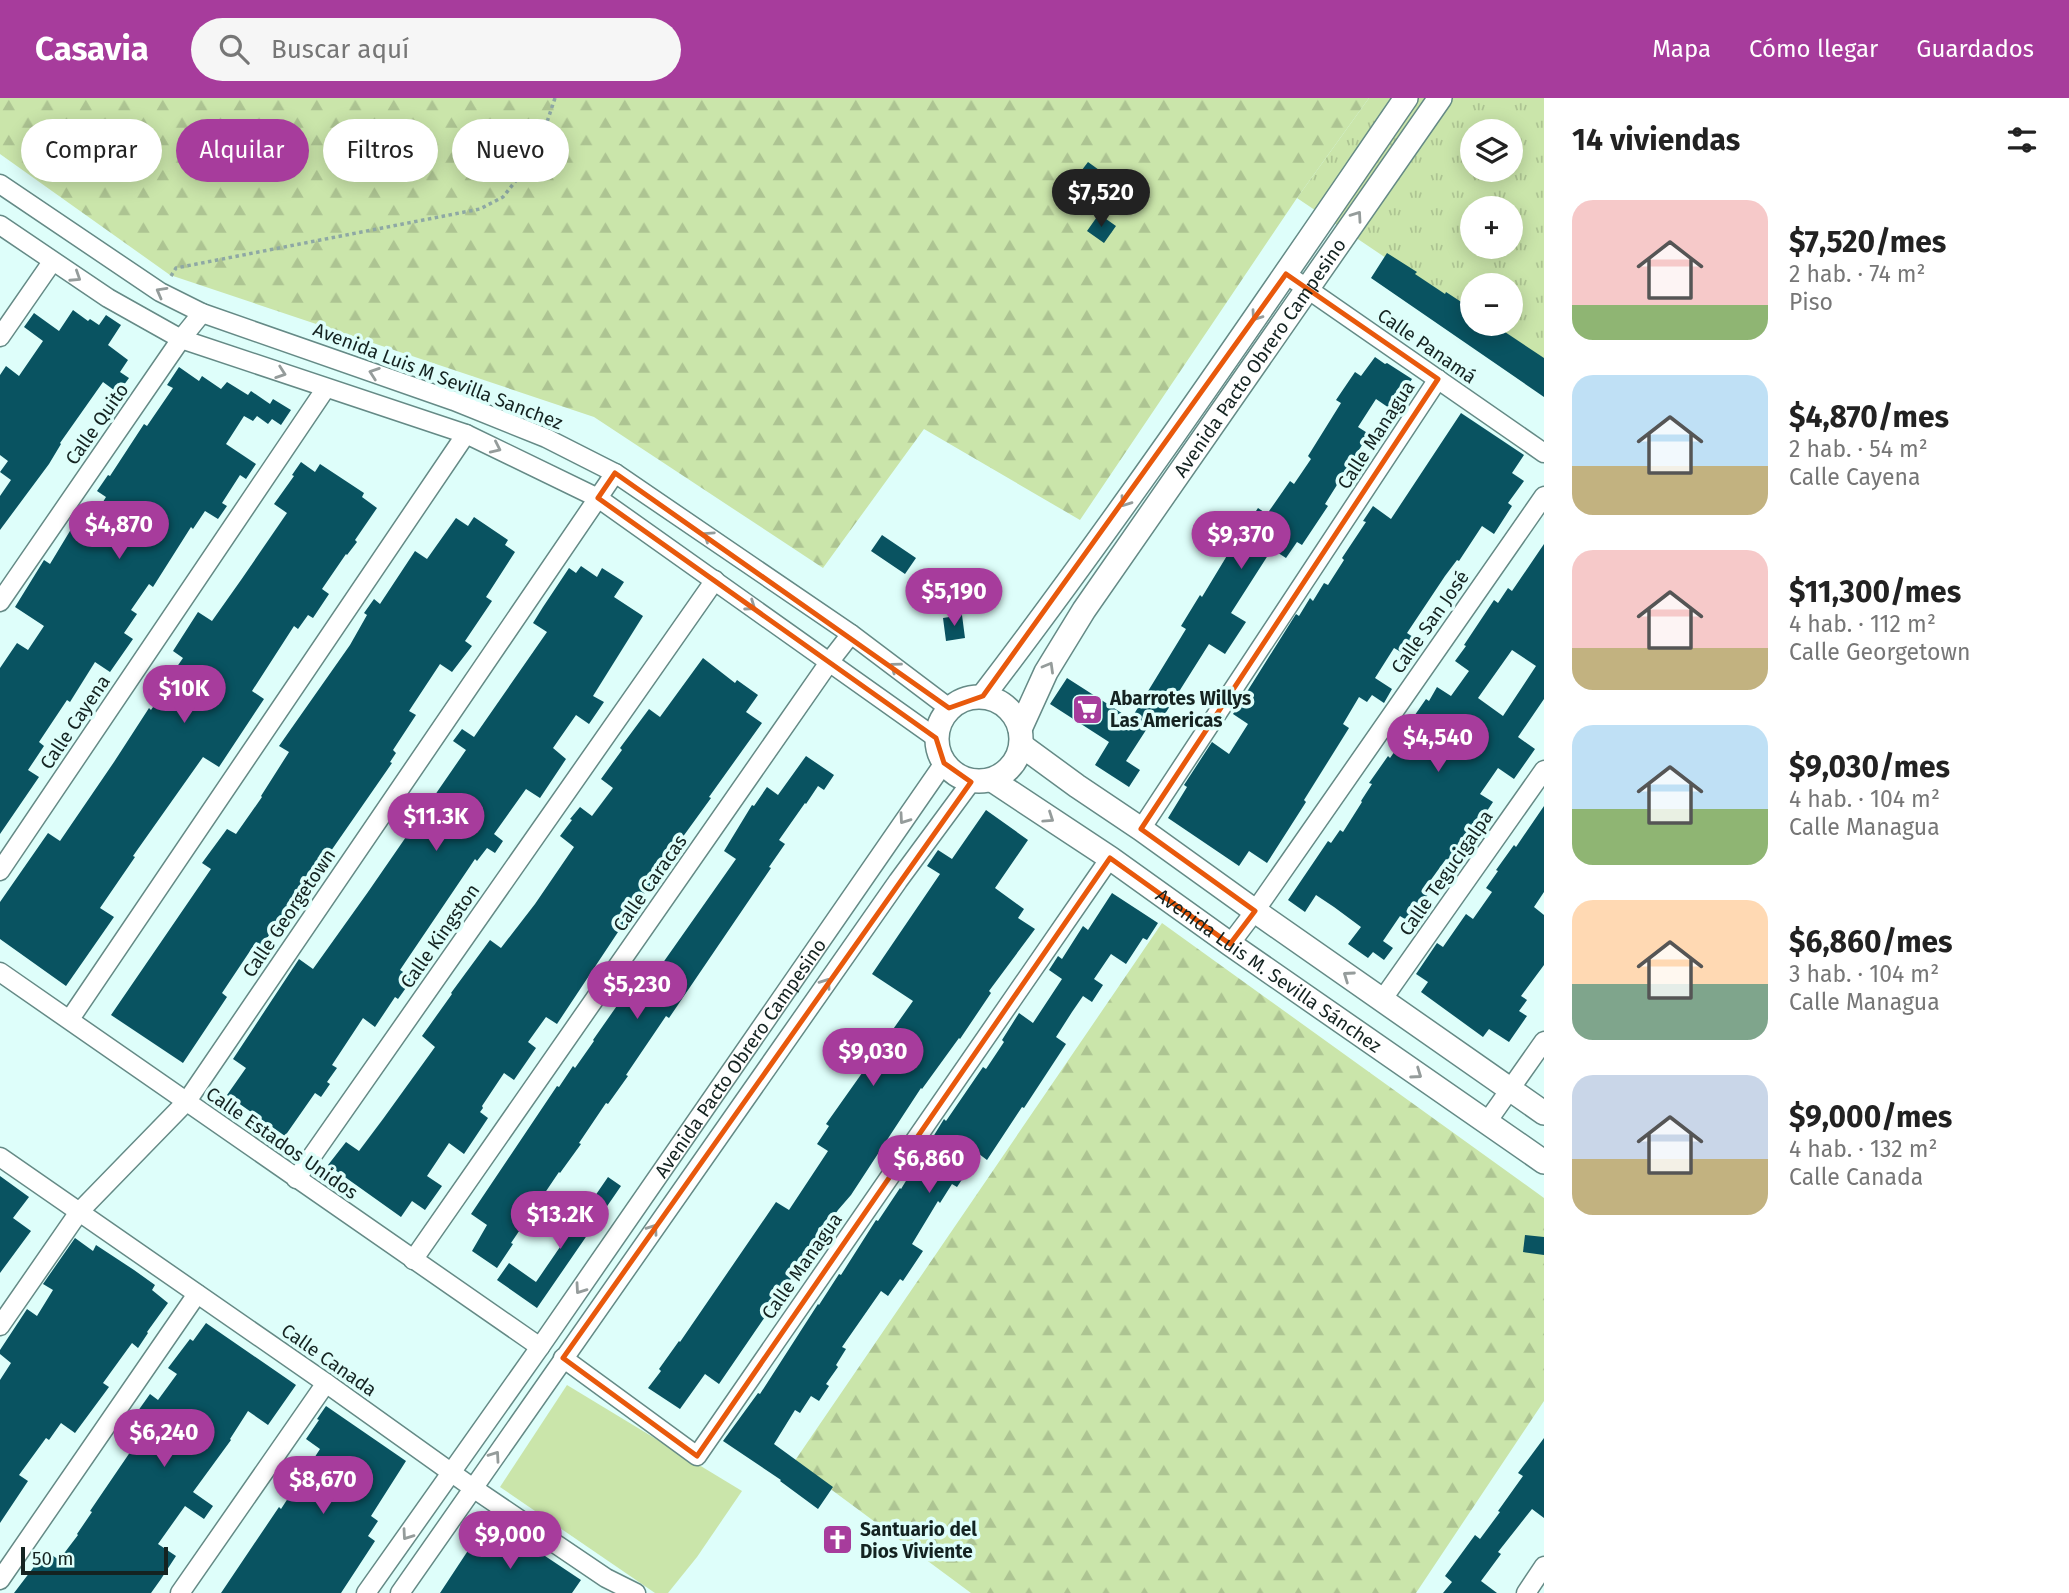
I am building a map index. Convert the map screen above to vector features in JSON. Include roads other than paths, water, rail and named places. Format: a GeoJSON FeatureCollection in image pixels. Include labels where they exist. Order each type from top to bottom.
{"type":"FeatureCollection","features":[{"type":"Feature","properties":{"kind":"street","name":"Avenida Pacto Obrero Campesino"},"geometry":{"type":"LineString","coordinates":[[983,696],[1047,613],[1286,274],[1405,98]]}},
{"type":"Feature","properties":{"kind":"street","name":"Avenida Pacto Obrero Campesino"},"geometry":{"type":"LineString","coordinates":[[1021,737],[1046,672],[1073,628],[1440,98]]}},
{"type":"Feature","properties":{"kind":"street","name":"Avenida Luis M Sevilla Sanchez"},"geometry":{"type":"LineString","coordinates":[[0,184],[160,292],[202,313],[454,401],[547,438],[615,472],[851,634],[949,708]]}},
{"type":"Feature","properties":{"kind":"street"},"geometry":{"type":"LineString","coordinates":[[0,225],[108,298],[181,339],[466,434],[598,498],[936,738]]}},
{"type":"Feature","properties":{"kind":"street"},"geometry":{"type":"LineString","coordinates":[[0,337],[52,262]]}},
{"type":"Feature","properties":{"kind":"street","name":"Calle Panamá"},"geometry":{"type":"LineString","coordinates":[[1286,274],[1544,453]]}},
{"type":"Feature","properties":{"kind":"street","name":"Calle Quito"},"geometry":{"type":"LineString","coordinates":[[0,602],[181,339],[202,313]]}},
{"type":"Feature","properties":{"kind":"street","name":"Calle Managua"},"geometry":{"type":"LineString","coordinates":[[1141,829],[1438,379]]}},
{"type":"Feature","properties":{"kind":"street","name":"Calle Cayena"},"geometry":{"type":"LineString","coordinates":[[0,871],[326,388]]}},
{"type":"Feature","properties":{"kind":"street"},"geometry":{"type":"LineString","coordinates":[[69,1019],[466,434]]}},
{"type":"Feature","properties":{"kind":"street","name":"Calle Georgetown"},"geometry":{"type":"LineString","coordinates":[[0,1325],[79,1212],[187,1101],[615,472]]}},
{"type":"Feature","properties":{"kind":"street","name":"Calle San José"},"geometry":{"type":"LineString","coordinates":[[1230,944],[1544,496]]}},
{"type":"Feature","properties":{"kind":"street","name":"Calle Kingston"},"geometry":{"type":"LineString","coordinates":[[296,1179],[715,580]]}},
{"type":"Feature","properties":{"kind":"street"},"geometry":{"type":"LineString","coordinates":[[1047,613],[1073,628]]}},
{"type":"Feature","properties":{"kind":"street","name":"Calle Caracas"},"geometry":{"type":"LineString","coordinates":[[414,1260],[851,634]]}},
{"type":"Feature","properties":{"kind":"street"},"geometry":{"type":"LineString","coordinates":[[983,696],[1000,702],[1013,713],[1021,737],[1017,760],[1006,772],[982,781],[955,775],[944,763],[936,738],[940,722],[949,708],[965,698],[983,696]]}},
{"type":"Feature","properties":{"kind":"street","name":"Avenida Luis M. Sevilla Sánchez"},"geometry":{"type":"LineString","coordinates":[[1021,737],[1077,786],[1544,1113]]}},
{"type":"Feature","properties":{"kind":"street","name":"Avenida Pacto Obrero Campesino"},"geometry":{"type":"LineString","coordinates":[[366,1593],[540,1347],[944,763]]}},
{"type":"Feature","properties":{"kind":"street","name":"Calle Tegucigalpa"},"geometry":{"type":"LineString","coordinates":[[1382,1000],[1544,770]]}},
{"type":"Feature","properties":{"kind":"street","name":"Avenida Pacto Obrero Campesino"},"geometry":{"type":"LineString","coordinates":[[400,1593],[898,881],[982,781]]}},
{"type":"Feature","properties":{"kind":"street","name":"Avenida Luis M. Sevilla Sánchez"},"geometry":{"type":"LineString","coordinates":[[982,781],[1110,858],[1544,1162]]}},
{"type":"Feature","properties":{"kind":"street","name":"Calle Managua"},"geometry":{"type":"LineString","coordinates":[[563,1359],[697,1456],[1110,858]]}},
{"type":"Feature","properties":{"kind":"street","name":"Calle Estados Unidos"},"geometry":{"type":"LineString","coordinates":[[0,972],[540,1347]]}},
{"type":"Feature","properties":{"kind":"street"},"geometry":{"type":"LineString","coordinates":[[1487,1122],[1544,1041]]}},
{"type":"Feature","properties":{"kind":"street","name":"Calle Canada"},"geometry":{"type":"LineString","coordinates":[[0,1157],[473,1488],[606,1578],[636,1593]]}},
{"type":"Feature","properties":{"kind":"street"},"geometry":{"type":"LineString","coordinates":[[0,1580],[197,1294]]}},
{"type":"Feature","properties":{"kind":"street"},"geometry":{"type":"LineString","coordinates":[[180,1593],[326,1383]]}},
{"type":"Feature","properties":{"kind":"street"},"geometry":{"type":"LineString","coordinates":[[1526,1593],[1544,1566]]}},
{"type":"Feature","properties":{"kind":"street"},"geometry":{"type":"LineString","coordinates":[[596,1593],[606,1578]]}},
{"type":"Feature","properties":{"kind":"place","name":"Abarrotes Willys Las Americas"},"geometry":{"type":"Point","coordinates":[1087,709]}},
{"type":"Feature","properties":{"kind":"place","name":"Santuario del Dios Viviente"},"geometry":{"type":"Point","coordinates":[837,1540]}}]}
